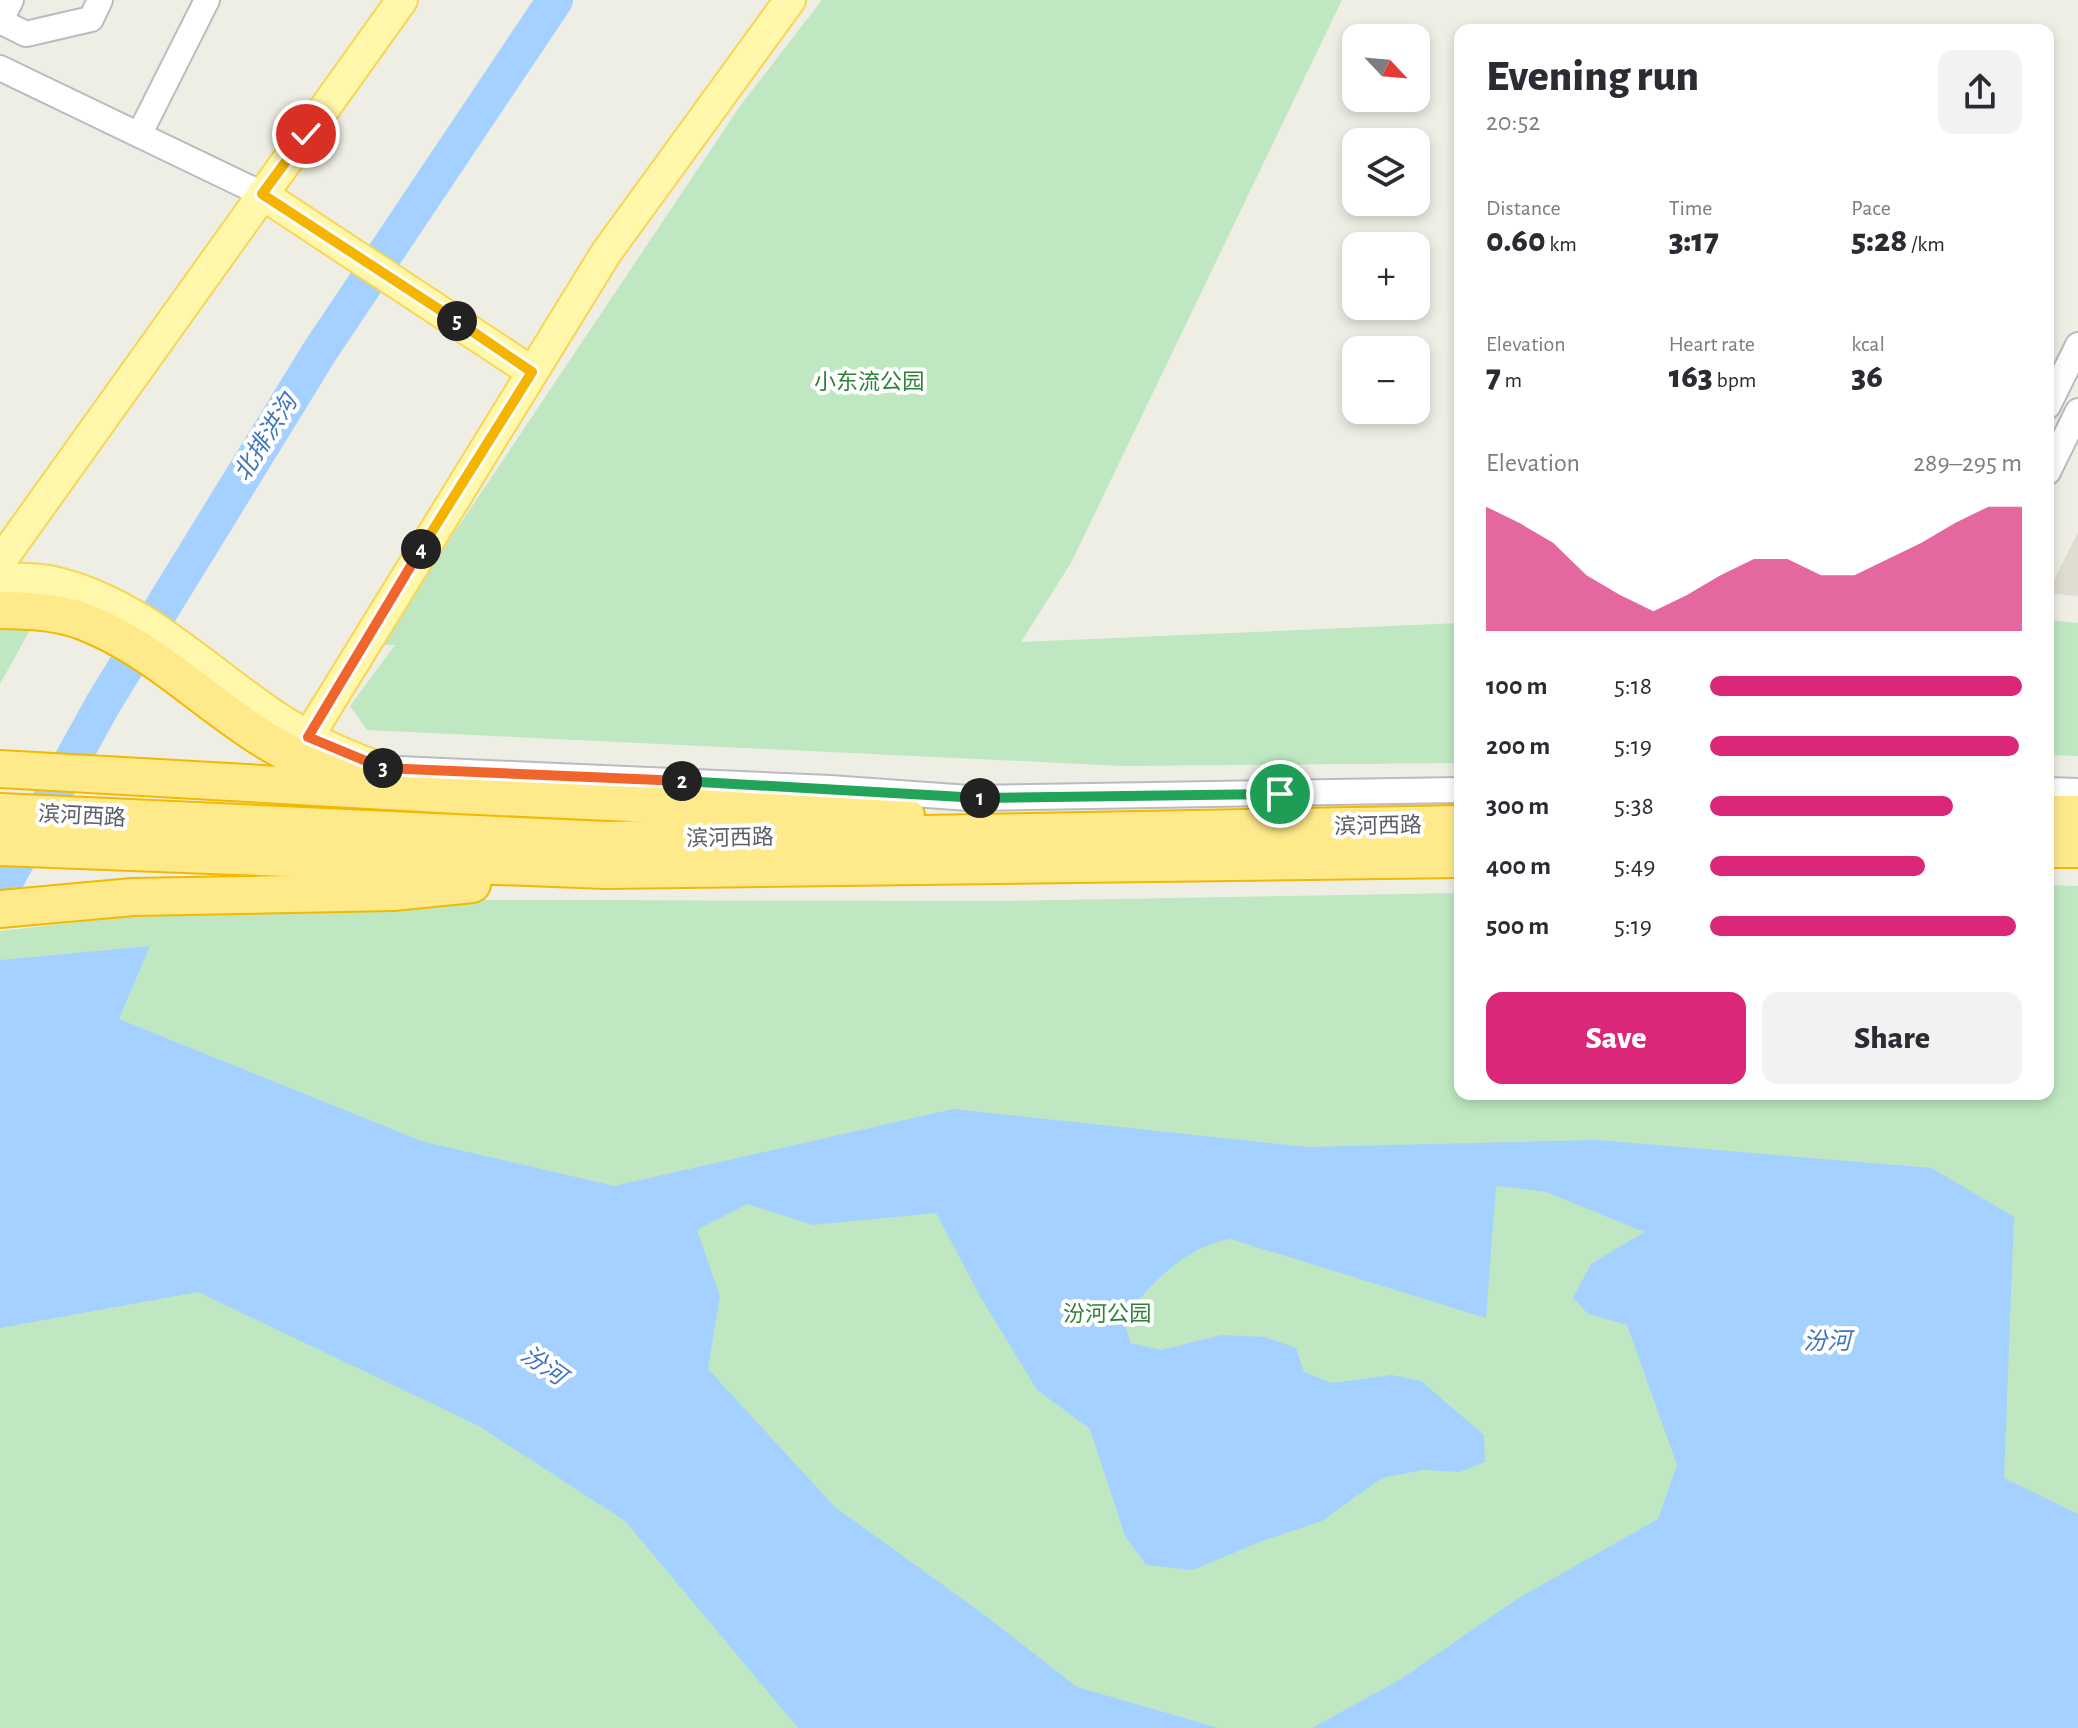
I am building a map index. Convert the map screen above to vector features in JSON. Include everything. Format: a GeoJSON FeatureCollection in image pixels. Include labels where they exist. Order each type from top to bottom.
{"type":"FeatureCollection","features":[{"type":"Feature","properties":{"kind":"highway"},"geometry":{"type":"LineString","coordinates":[[0,610],[83,621],[144,652],[340,774],[458,795]]}},
{"type":"Feature","properties":{"kind":"highway"},"geometry":{"type":"LineString","coordinates":[[0,769],[458,795],[873,812],[1047,833]]}},
{"type":"Feature","properties":{"kind":"highway","name":"滨河西路"},"geometry":{"type":"LineString","coordinates":[[0,812],[605,840],[1454,824]]}},
{"type":"Feature","properties":{"kind":"highway"},"geometry":{"type":"LineString","coordinates":[[2054,814],[2078,814]]}},
{"type":"Feature","properties":{"kind":"highway","name":"滨河西路"},"geometry":{"type":"LineString","coordinates":[[0,847],[605,870],[1454,859]]}},
{"type":"Feature","properties":{"kind":"highway"},"geometry":{"type":"LineString","coordinates":[[2054,849],[2078,849]]}},
{"type":"Feature","properties":{"kind":"highway"},"geometry":{"type":"LineString","coordinates":[[0,909],[133,897],[393,892],[605,870]]}},
{"type":"Feature","properties":{"kind":"main road"},"geometry":{"type":"LineString","coordinates":[[349,73],[387,0]]}},
{"type":"Feature","properties":{"kind":"main road"},"geometry":{"type":"LineString","coordinates":[[0,562],[78,458],[402,0]]}},
{"type":"Feature","properties":{"kind":"main road"},"geometry":{"type":"LineString","coordinates":[[308,737],[606,253],[792,0]]}},
{"type":"Feature","properties":{"kind":"main road"},"geometry":{"type":"LineString","coordinates":[[262,194],[532,372]]}},
{"type":"Feature","properties":{"kind":"main road"},"geometry":{"type":"LineString","coordinates":[[0,578],[56,583],[104,600],[166,636],[268,728],[308,737],[458,795]]}},
{"type":"Feature","properties":{"kind":"street"},"geometry":{"type":"LineString","coordinates":[[11,0],[0,22],[26,34],[91,19],[100,0]]}},
{"type":"Feature","properties":{"kind":"street"},"geometry":{"type":"LineString","coordinates":[[139,135],[207,0]]}},
{"type":"Feature","properties":{"kind":"street"},"geometry":{"type":"LineString","coordinates":[[0,68],[262,194]]}},
{"type":"Feature","properties":{"kind":"street"},"geometry":{"type":"LineString","coordinates":[[2054,394],[2078,345]]}},
{"type":"Feature","properties":{"kind":"street"},"geometry":{"type":"LineString","coordinates":[[2054,460],[2078,411]]}},
{"type":"Feature","properties":{"kind":"street"},"geometry":{"type":"LineString","coordinates":[[383,768],[830,788],[969,798],[1454,790]]}},
{"type":"Feature","properties":{"kind":"street"},"geometry":{"type":"LineString","coordinates":[[2054,790],[2078,791]]}},
{"type":"Feature","properties":{"kind":"street"},"geometry":{"type":"LineString","coordinates":[[873,812],[969,798]]}},
{"type":"Feature","properties":{"kind":"shaded area"},"geometry":{"type":"Polygon","coordinates":[[[2078,532],[2078,596],[2054,594],[2054,580],[2078,532]]]}},
{"type":"Feature","properties":{"kind":"green space","name":"小东流公园"},"geometry":{"type":"Polygon","coordinates":[[[822,0],[1342,0],[1071,563],[1021,642],[1454,623],[1454,763],[1124,766],[367,730],[350,706],[395,645],[379,645],[740,106],[822,0]]]}},
{"type":"Feature","properties":{"kind":"green space"},"geometry":{"type":"Polygon","coordinates":[[[35,621],[0,684],[0,624],[35,621]]]}},
{"type":"Feature","properties":{"kind":"green space"},"geometry":{"type":"Polygon","coordinates":[[[2054,621],[2078,623],[2078,756],[2054,755],[2054,621]]]}},
{"type":"Feature","properties":{"kind":"green space","name":"汾河公园"},"geometry":{"type":"Polygon","coordinates":[[[2054,885],[2078,886],[2078,1728],[0,1728],[0,931],[168,912],[471,900],[998,901],[1454,893],[1454,1100],[2054,1100],[2054,885]]]}},
{"type":"Feature","properties":{"kind":"water","name":"汾河"},"geometry":{"type":"Polygon","coordinates":[[[150,946],[119,1019],[421,1141],[614,1186],[953,1109],[1307,1147],[1597,1140],[1932,1168],[2014,1217],[2004,1478],[2078,1514],[2078,1728],[1312,1728],[1401,1679],[1517,1599],[1658,1519],[1677,1465],[1627,1325],[1588,1314],[1573,1298],[1591,1264],[1644,1232],[1546,1192],[1496,1186],[1486,1318],[1230,1239],[1198,1250],[1183,1259],[1157,1280],[1123,1319],[1131,1343],[1161,1350],[1221,1335],[1265,1337],[1296,1348],[1304,1372],[1331,1383],[1392,1375],[1421,1381],[1484,1435],[1485,1462],[1460,1472],[1423,1470],[1382,1478],[1322,1521],[1262,1541],[1193,1570],[1146,1565],[1125,1536],[1090,1429],[1037,1390],[981,1298],[936,1213],[813,1225],[747,1204],[697,1230],[720,1296],[708,1369],[835,1507],[986,1616],[1077,1687],[1219,1728],[798,1728],[625,1521],[477,1425],[198,1292],[0,1328],[0,960],[150,946]]]}},
{"type":"Feature","properties":{"kind":"waterway","name":"北排洪沟"},"geometry":{"type":"LineString","coordinates":[[0,891],[103,704],[320,351],[555,0]]}},
{"type":"Feature","properties":{"kind":"route"},"geometry":{"type":"LineString","coordinates":[[306,134],[262,194],[532,372],[308,737],[383,768],[830,788],[969,798],[1099,799],[1280,794]]}}]}
